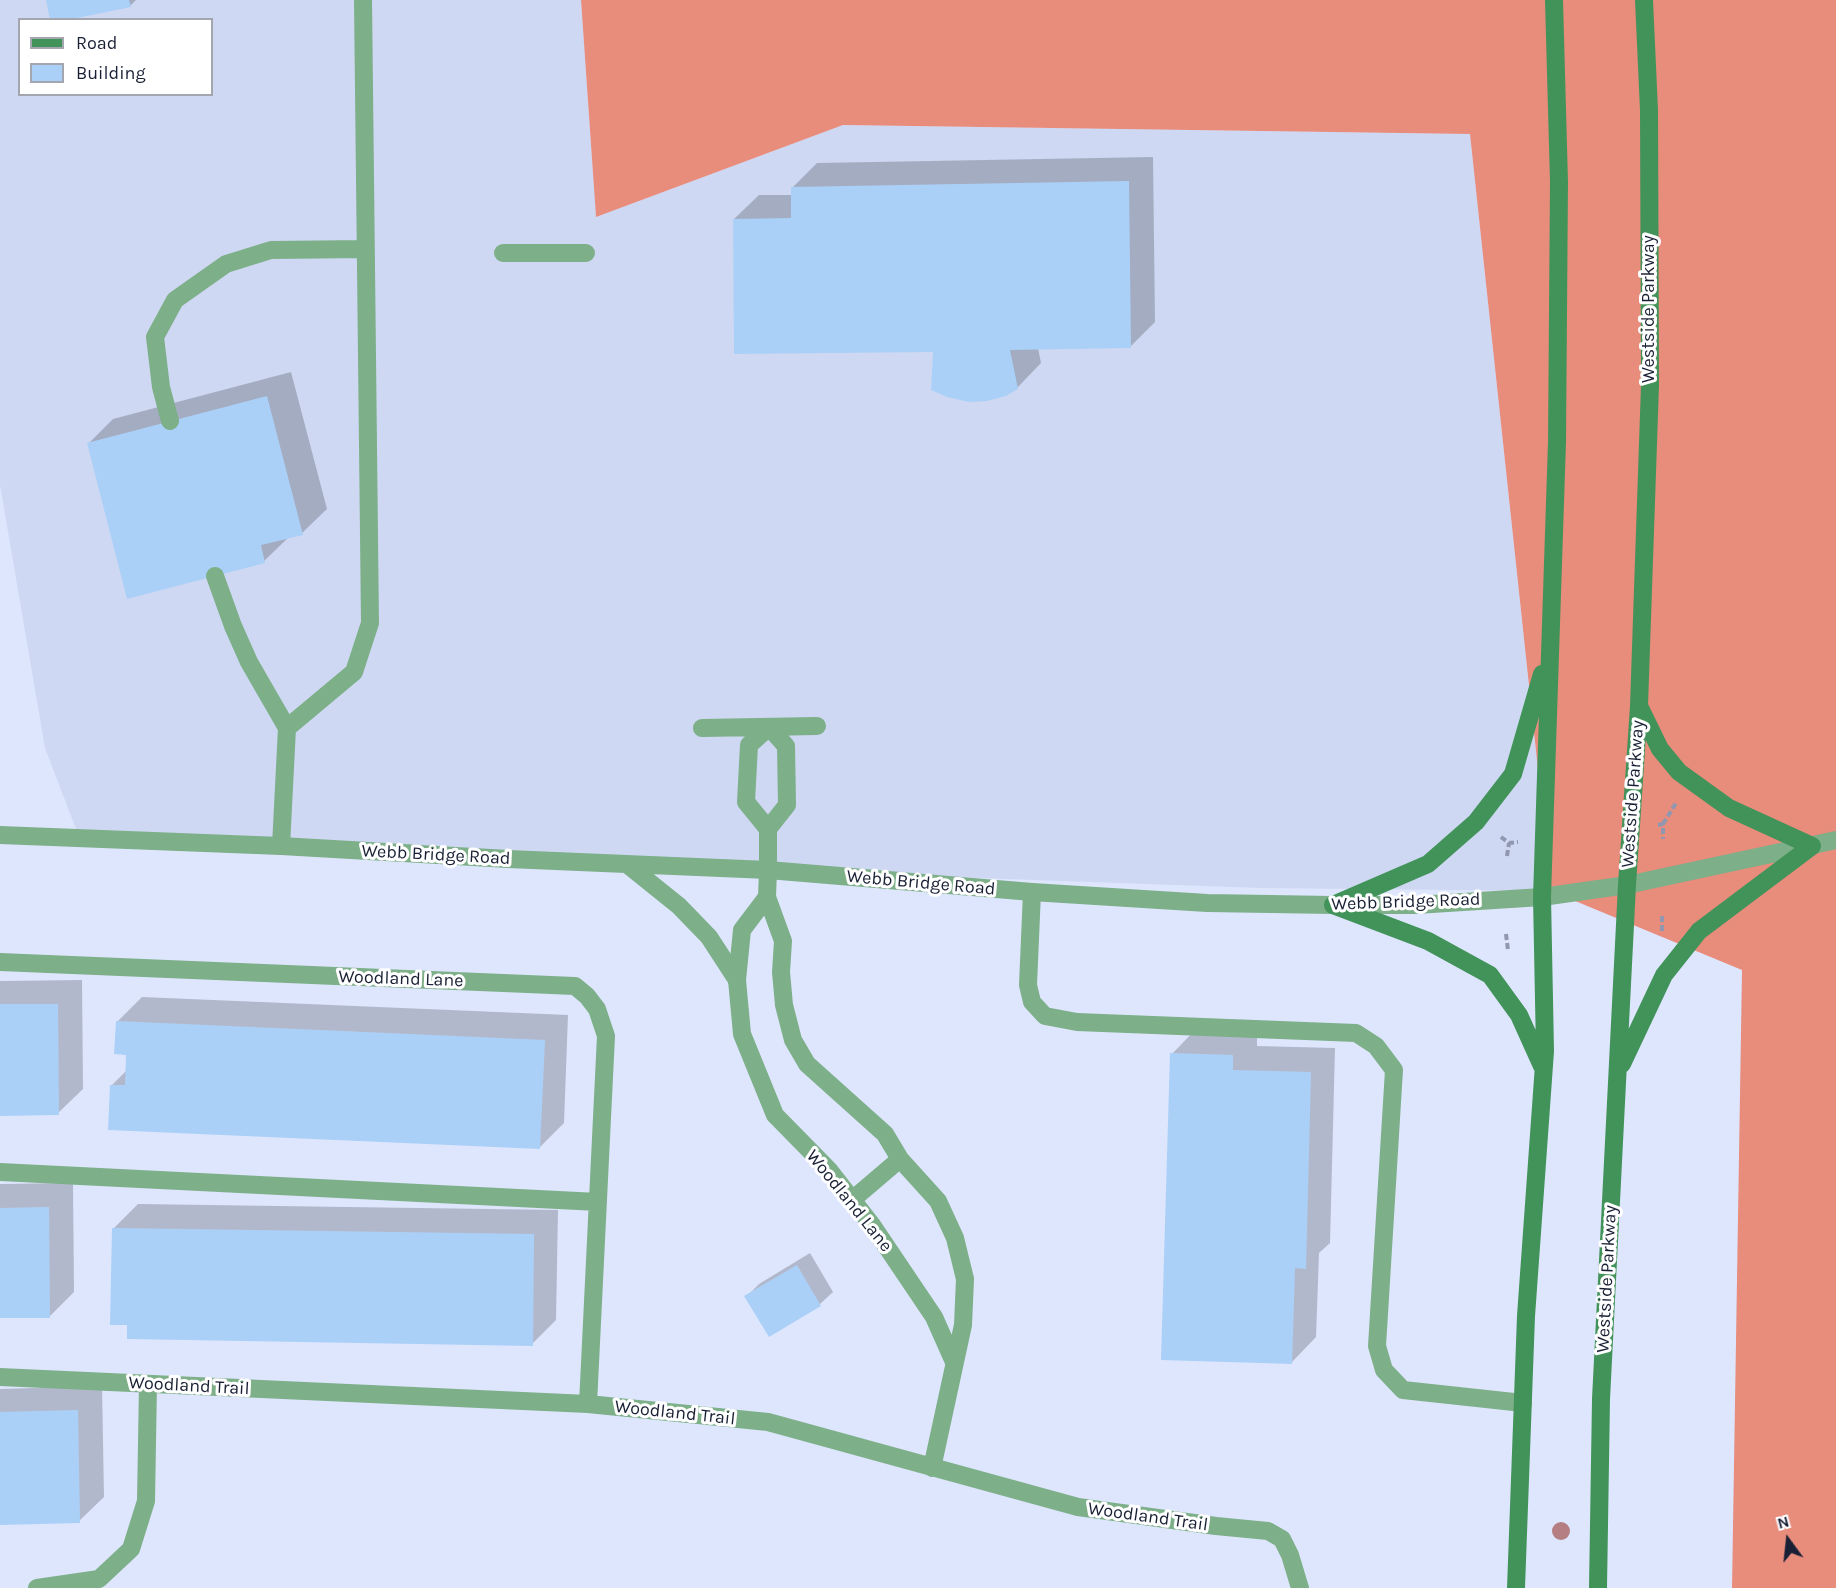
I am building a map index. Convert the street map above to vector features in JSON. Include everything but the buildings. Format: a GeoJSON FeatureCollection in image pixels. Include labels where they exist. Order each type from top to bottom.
{"type":"FeatureCollection","features":[{"type":"Feature","properties":{"kind":"main road"},"geometry":{"type":"LineString","coordinates":[[1516,1588],[1526,1316],[1545,1051],[1542,897],[1557,442],[1559,182],[1554,0]]}},
{"type":"Feature","properties":{"kind":"main road","name":"Westside Parkway"},"geometry":{"type":"LineString","coordinates":[[1598,1588],[1601,1399],[1627,885],[1639,706],[1650,385],[1649,110],[1644,0]]}},
{"type":"Feature","properties":{"kind":"main road"},"geometry":{"type":"LineString","coordinates":[[1333,905],[1428,864],[1476,822],[1513,774],[1551,647]]}},
{"type":"Feature","properties":{"kind":"main road"},"geometry":{"type":"LineString","coordinates":[[1617,1074],[1664,975],[1699,931],[1812,846],[1729,808],[1679,772],[1660,749],[1639,706]]}},
{"type":"Feature","properties":{"kind":"main road"},"geometry":{"type":"LineString","coordinates":[[1333,905],[1428,941],[1490,975],[1519,1015],[1544,1071]]}},
{"type":"Feature","properties":{"kind":"street"},"geometry":{"type":"LineString","coordinates":[[287,728],[354,672],[370,623],[363,0]]}},
{"type":"Feature","properties":{"kind":"street"},"geometry":{"type":"LineString","coordinates":[[170,421],[161,387],[155,337],[175,300],[226,264],[271,250],[366,249]]}},
{"type":"Feature","properties":{"kind":"street"},"geometry":{"type":"LineString","coordinates":[[503,253],[586,253]]}},
{"type":"Feature","properties":{"kind":"street"},"geometry":{"type":"LineString","coordinates":[[215,576],[249,662],[287,728],[281,846]]}},
{"type":"Feature","properties":{"kind":"street"},"geometry":{"type":"LineString","coordinates":[[702,728],[817,726]]}},
{"type":"Feature","properties":{"kind":"street"},"geometry":{"type":"LineString","coordinates":[[769,727],[749,745],[746,801],[768,829],[767,897],[783,941],[781,972],[784,1005],[793,1040],[807,1064],[885,1134],[900,1159],[938,1201],[955,1238],[965,1279],[963,1326],[932,1468]]}},
{"type":"Feature","properties":{"kind":"street"},"geometry":{"type":"LineString","coordinates":[[768,829],[787,805],[786,746],[769,727]]}},
{"type":"Feature","properties":{"kind":"street","name":"Webb Bridge Road"},"geometry":{"type":"LineString","coordinates":[[0,836],[281,846],[628,865],[768,870],[1032,892],[1207,903],[1333,905],[1416,904],[1542,897],[1627,885],[1836,840]]}},
{"type":"Feature","properties":{"kind":"street"},"geometry":{"type":"LineString","coordinates":[[628,865],[680,906],[709,937],[737,980]]}},
{"type":"Feature","properties":{"kind":"street"},"geometry":{"type":"LineString","coordinates":[[1032,892],[1028,985],[1032,1002],[1045,1017],[1077,1022],[1356,1033],[1376,1046],[1394,1070],[1377,1346],[1384,1370],[1403,1390],[1523,1403]]}},
{"type":"Feature","properties":{"kind":"street","name":"Woodland Lane"},"geometry":{"type":"LineString","coordinates":[[767,897],[742,930],[737,980],[742,1034],[775,1116],[829,1170],[872,1225],[934,1317],[954,1362]]}},
{"type":"Feature","properties":{"kind":"street","name":"Woodland Lane"},"geometry":{"type":"LineString","coordinates":[[0,962],[575,986],[597,1009],[606,1036],[588,1404]]}},
{"type":"Feature","properties":{"kind":"street"},"geometry":{"type":"LineString","coordinates":[[852,1200],[900,1159]]}},
{"type":"Feature","properties":{"kind":"street"},"geometry":{"type":"LineString","coordinates":[[0,1172],[598,1202]]}},
{"type":"Feature","properties":{"kind":"street","name":"Woodland Trail"},"geometry":{"type":"LineString","coordinates":[[0,1377],[588,1404],[768,1422],[1078,1507],[1269,1531],[1282,1539],[1290,1555],[1300,1588]]}},
{"type":"Feature","properties":{"kind":"street"},"geometry":{"type":"LineString","coordinates":[[37,1588],[99,1579],[131,1549],[146,1501],[148,1384]]}},
{"type":"Feature","properties":{"kind":"path"},"geometry":{"type":"LineString","coordinates":[[1663,824],[1682,795]]}},
{"type":"Feature","properties":{"kind":"path"},"geometry":{"type":"LineString","coordinates":[[1507,856],[1509,843]]}},
{"type":"Feature","properties":{"kind":"path"},"geometry":{"type":"LineString","coordinates":[[1653,934],[1662,932],[1662,916]]}},
{"type":"Feature","properties":{"kind":"path"},"geometry":{"type":"LineString","coordinates":[[1506,934],[1508,950]]}},
{"type":"Feature","properties":{"kind":"shaded area"},"geometry":{"type":"Polygon","coordinates":[[[0,0],[581,0],[596,217],[843,125],[1470,134],[1551,891],[1260,888],[640,866],[81,842],[45,748],[0,485],[0,0]]]}},
{"type":"Feature","properties":{"kind":"shaded area"},"geometry":{"type":"Polygon","coordinates":[[[581,0],[1836,0],[1836,1588],[1732,1588],[1742,970],[1551,891],[1470,134],[843,125],[596,217],[581,0]]]}}]}
